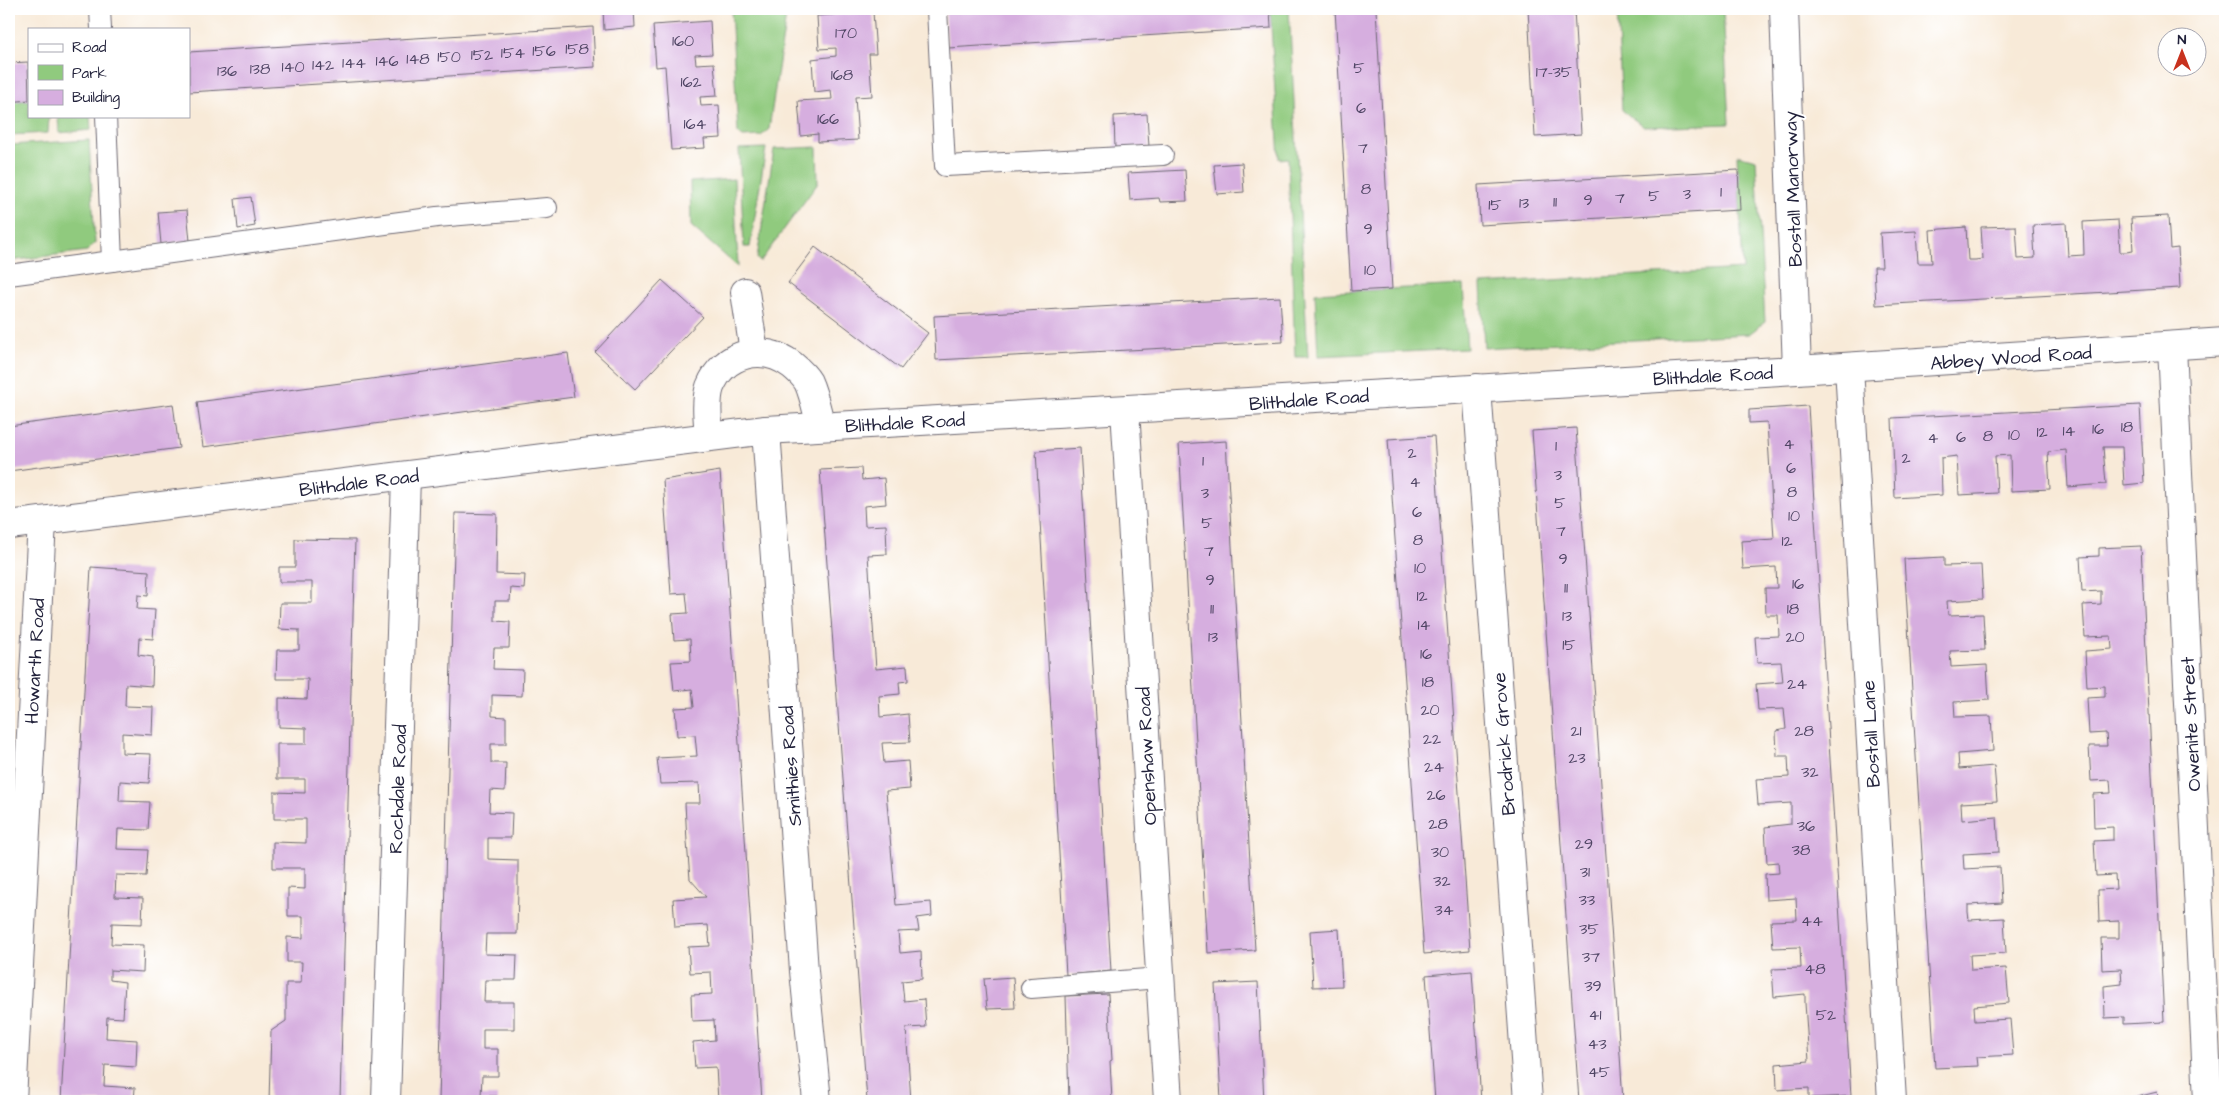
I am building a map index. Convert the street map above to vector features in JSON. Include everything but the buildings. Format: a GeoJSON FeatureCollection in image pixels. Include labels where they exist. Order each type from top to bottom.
{"type":"FeatureCollection","features":[{"type":"Feature","properties":{"kind":"street","name":"Bostall Manorway"},"geometry":{"type":"LineString","coordinates":[[1784,9],[1797,370]]}},
{"type":"Feature","properties":{"kind":"street"},"geometry":{"type":"LineString","coordinates":[[709,437],[710,389],[719,372],[729,362],[754,352],[746,292]]}},
{"type":"Feature","properties":{"kind":"street","name":"Abbey Wood Road"},"geometry":{"type":"LineString","coordinates":[[1797,370],[2172,347],[2225,342]]}},
{"type":"Feature","properties":{"kind":"street","name":"Owenite Street"},"geometry":{"type":"LineString","coordinates":[[2172,347],[2208,1101]]}},
{"type":"Feature","properties":{"kind":"street","name":"Blithdale Road"},"geometry":{"type":"LineString","coordinates":[[754,352],[768,353],[783,359],[801,372],[810,387],[820,426]]}},
{"type":"Feature","properties":{"kind":"street","name":"Bostall Lane"},"geometry":{"type":"LineString","coordinates":[[1849,367],[1892,1101]]}},
{"type":"Feature","properties":{"kind":"street","name":"Blithdale Road"},"geometry":{"type":"LineString","coordinates":[[9,525],[406,477],[543,457],[766,430],[1797,370]]}},
{"type":"Feature","properties":{"kind":"street","name":"Brodrick Grove"},"geometry":{"type":"LineString","coordinates":[[1477,388],[1528,1101]]}},
{"type":"Feature","properties":{"kind":"street","name":"Openshaw Road"},"geometry":{"type":"LineString","coordinates":[[1125,410],[1168,1101]]}},
{"type":"Feature","properties":{"kind":"street","name":"Smithies Road"},"geometry":{"type":"LineString","coordinates":[[766,430],[804,971],[817,1101]]}},
{"type":"Feature","properties":{"kind":"street","name":"Rochdale Road"},"geometry":{"type":"LineString","coordinates":[[386,1101],[406,477]]}},
{"type":"Feature","properties":{"kind":"street","name":"Howarth Road"},"geometry":{"type":"LineString","coordinates":[[12,1101],[42,521]]}},
{"type":"Feature","properties":{"kind":"lane"},"geometry":{"type":"LineString","coordinates":[[100,9],[101,28]]}},
{"type":"Feature","properties":{"kind":"lane"},"geometry":{"type":"LineString","coordinates":[[937,9],[945,166],[1163,155]]}},
{"type":"Feature","properties":{"kind":"lane"},"geometry":{"type":"LineString","coordinates":[[106,118],[112,261]]}},
{"type":"Feature","properties":{"kind":"lane"},"geometry":{"type":"LineString","coordinates":[[9,275],[437,217],[547,208]]}},
{"type":"Feature","properties":{"kind":"lane"},"geometry":{"type":"LineString","coordinates":[[1031,988],[1160,978]]}},
{"type":"Feature","properties":{"kind":"green space"},"geometry":{"type":"Polygon","coordinates":[[[731,9],[787,9],[769,129],[761,136],[743,137],[738,133],[731,9]]]}},
{"type":"Feature","properties":{"kind":"green space"},"geometry":{"type":"Polygon","coordinates":[[[1270,9],[1289,9],[1308,357],[1295,357],[1288,158],[1279,159],[1270,9]]]}},
{"type":"Feature","properties":{"kind":"green space"},"geometry":{"type":"Polygon","coordinates":[[[1617,9],[1723,9],[1729,124],[1644,127],[1622,110],[1617,9]]]}},
{"type":"Feature","properties":{"kind":"green space"},"geometry":{"type":"Polygon","coordinates":[[[28,100],[28,118],[49,118],[48,133],[9,135],[9,102],[28,100]]]}},
{"type":"Feature","properties":{"kind":"green space"},"geometry":{"type":"Polygon","coordinates":[[[58,118],[90,118],[91,130],[59,133],[58,118]]]}},
{"type":"Feature","properties":{"kind":"green space"},"geometry":{"type":"Polygon","coordinates":[[[89,140],[95,243],[87,251],[9,261],[9,145],[89,140]]]}},
{"type":"Feature","properties":{"kind":"green space"},"geometry":{"type":"Polygon","coordinates":[[[817,147],[818,183],[760,262],[757,258],[774,149],[817,147]]]}},
{"type":"Feature","properties":{"kind":"green space"},"geometry":{"type":"Polygon","coordinates":[[[766,148],[750,247],[744,247],[739,149],[766,148]]]}},
{"type":"Feature","properties":{"kind":"green space"},"geometry":{"type":"Polygon","coordinates":[[[1737,155],[1756,160],[1765,322],[1749,334],[1484,348],[1481,284],[1743,269],[1737,155]]]}},
{"type":"Feature","properties":{"kind":"green space"},"geometry":{"type":"Polygon","coordinates":[[[734,179],[738,267],[691,226],[690,182],[734,179]]]}},
{"type":"Feature","properties":{"kind":"green space"},"geometry":{"type":"Polygon","coordinates":[[[1463,285],[1467,349],[1318,356],[1315,293],[1463,285]]]}}]}
